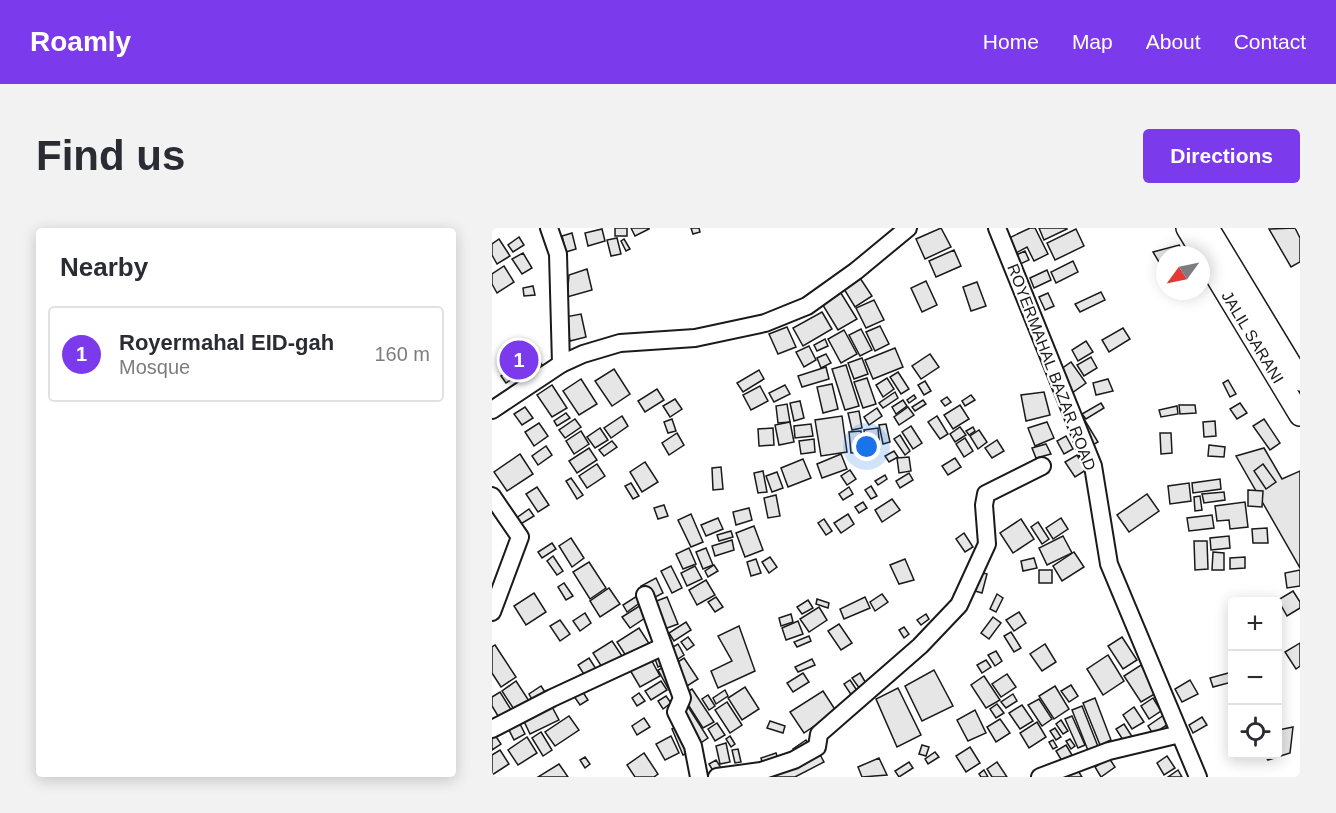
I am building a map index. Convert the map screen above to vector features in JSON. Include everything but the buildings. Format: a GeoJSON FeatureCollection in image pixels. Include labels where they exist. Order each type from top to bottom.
{"type":"FeatureCollection","features":[{"type":"Feature","properties":{"kind":"main road","name":"JALIL SARANI"},"geometry":{"type":"LineString","coordinates":[[1188,228],[1300,415]]}},
{"type":"Feature","properties":{"kind":"main road","name":"JALIL SARANI"},"geometry":{"type":"LineString","coordinates":[[1208,228],[1300,380]]}},
{"type":"Feature","properties":{"kind":"street"},"geometry":{"type":"LineString","coordinates":[[549,228],[558,254],[561,364]]}},
{"type":"Feature","properties":{"kind":"street"},"geometry":{"type":"LineString","coordinates":[[492,410],[561,364],[583,354],[620,343],[695,338],[731,331],[776,319],[807,306],[856,271],[908,228]]}},
{"type":"Feature","properties":{"kind":"street","name":"ROYERMAHAL BAZAR ROAD"},"geometry":{"type":"LineString","coordinates":[[997,228],[1093,466],[1109,564],[1198,777]]}},
{"type":"Feature","properties":{"kind":"street"},"geometry":{"type":"LineString","coordinates":[[717,777],[761,771],[794,759],[817,747],[819,734],[920,646],[959,605],[987,544],[984,505],[986,494],[1042,466]]}},
{"type":"Feature","properties":{"kind":"street"},"geometry":{"type":"LineString","coordinates":[[492,496],[520,537],[492,612]]}},
{"type":"Feature","properties":{"kind":"street"},"geometry":{"type":"LineString","coordinates":[[645,595],[682,698],[676,712],[693,746],[699,777]]}},
{"type":"Feature","properties":{"kind":"street"},"geometry":{"type":"LineString","coordinates":[[492,729],[552,698],[662,647]]}},
{"type":"Feature","properties":{"kind":"street"},"geometry":{"type":"LineString","coordinates":[[1040,777],[1109,751],[1180,734]]}},
{"type":"Feature","properties":{"kind":"place","name":"Royermahal EID-gah"},"geometry":{"type":"Point","coordinates":[519,360]}}]}
